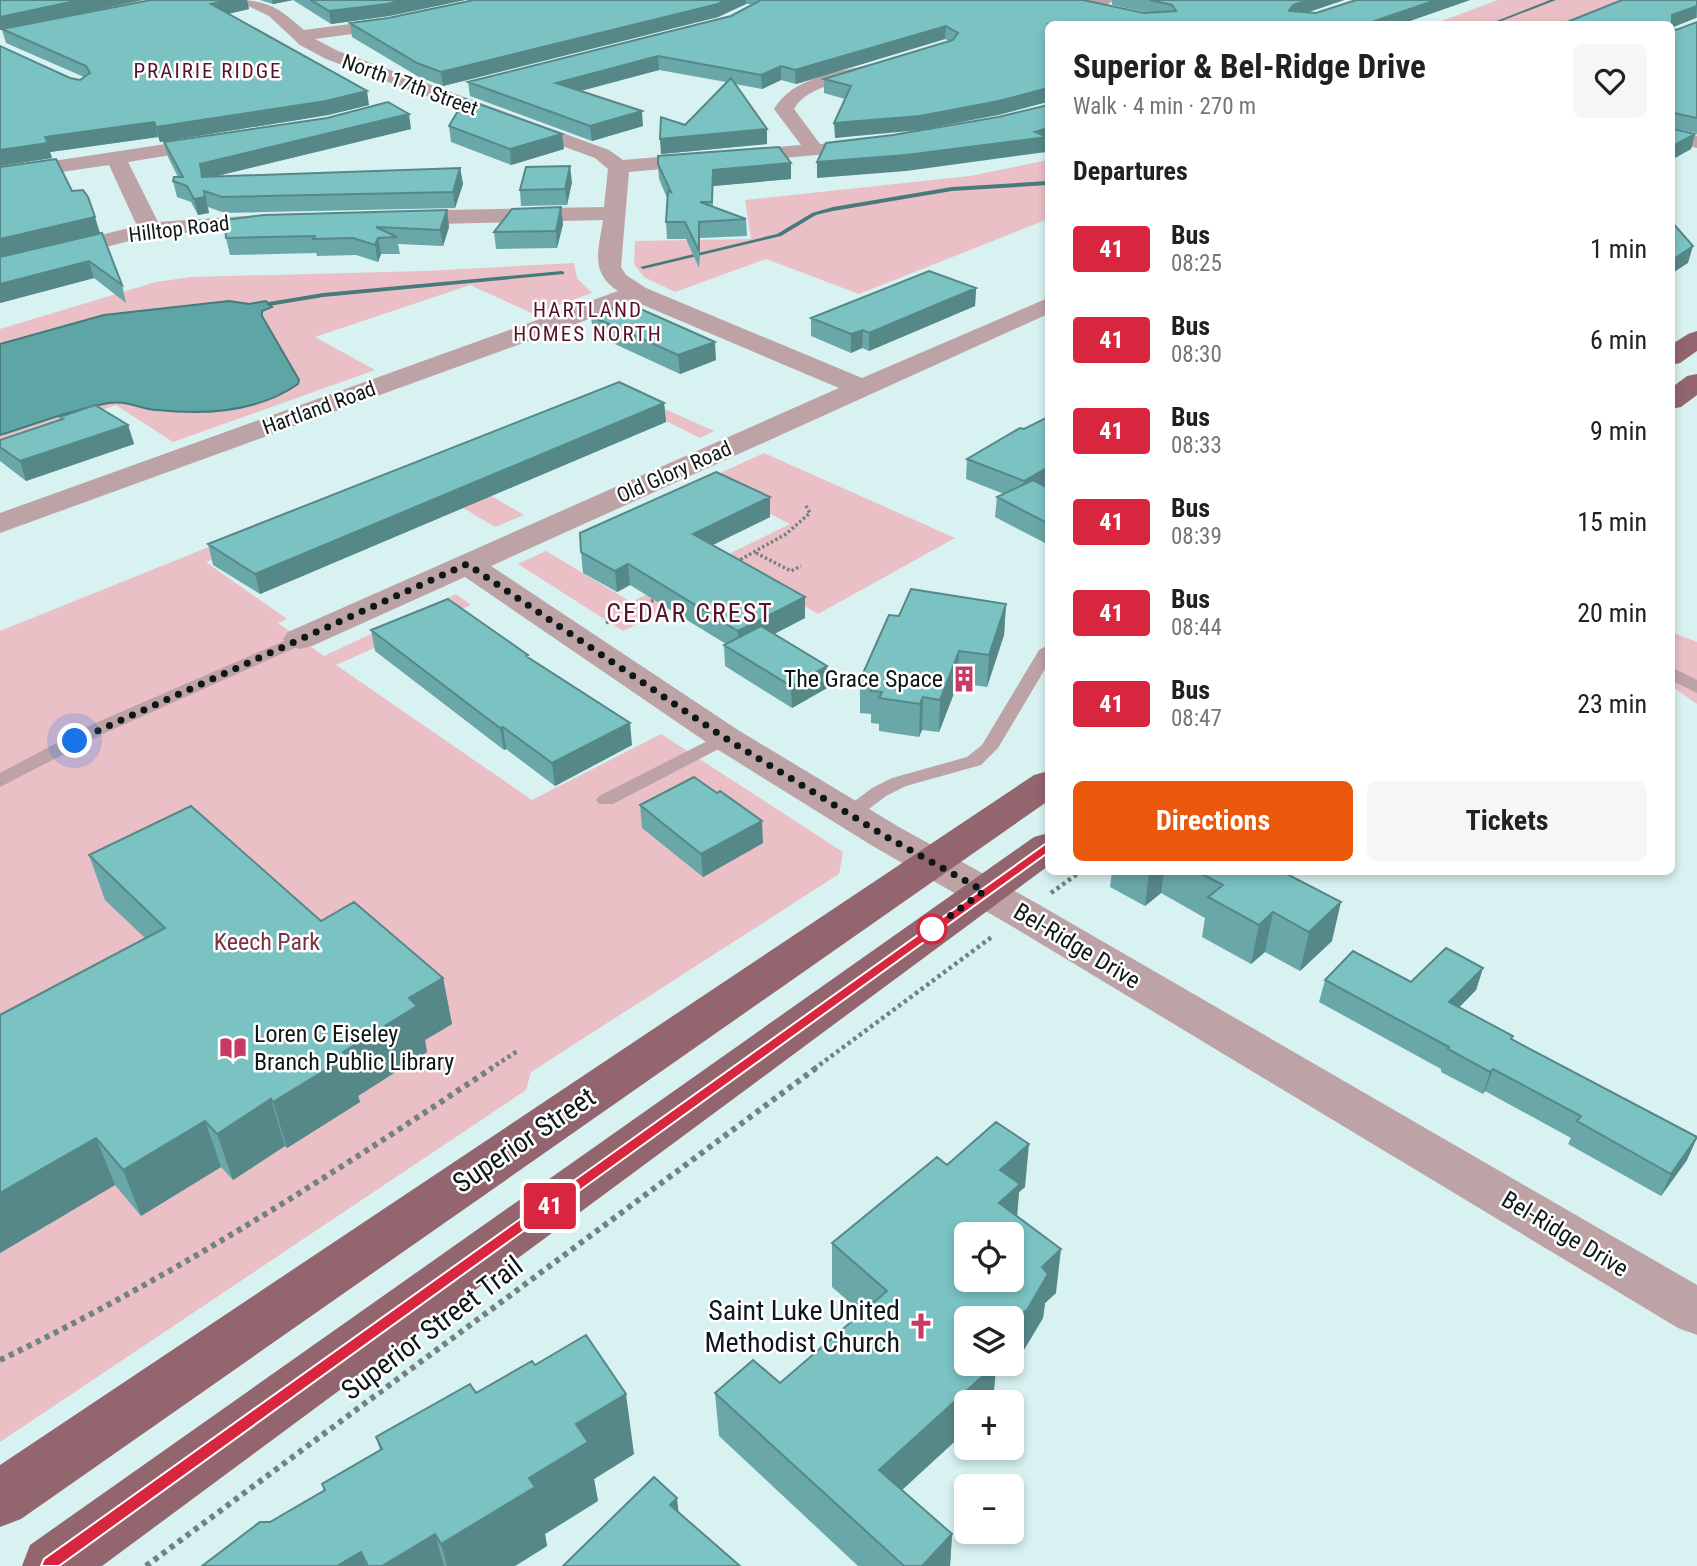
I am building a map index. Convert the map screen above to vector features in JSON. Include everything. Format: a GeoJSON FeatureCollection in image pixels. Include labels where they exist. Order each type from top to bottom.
{"type":"FeatureCollection","features":[{"type":"Feature","properties":{"kind":"main road"},"geometry":{"type":"LineString","coordinates":[[1675,398],[1697,382]]}},
{"type":"Feature","properties":{"kind":"main road","name":"Superior Street"},"geometry":{"type":"LineString","coordinates":[[0,1499],[1045,785]]}},
{"type":"Feature","properties":{"kind":"main road"},"geometry":{"type":"LineString","coordinates":[[52,1566],[1004,903],[1045,850]]}},
{"type":"Feature","properties":{"kind":"street","name":"North 17th Street"},"geometry":{"type":"LineString","coordinates":[[244,0],[275,13],[300,36],[332,55],[441,97],[594,150],[618,167]]}},
{"type":"Feature","properties":{"kind":"street"},"geometry":{"type":"LineString","coordinates":[[300,36],[401,22],[499,0]]}},
{"type":"Feature","properties":{"kind":"street"},"geometry":{"type":"LineString","coordinates":[[1064,2],[1084,7],[1108,6]]}},
{"type":"Feature","properties":{"kind":"street"},"geometry":{"type":"LineString","coordinates":[[815,150],[787,115],[787,102],[807,89],[895,62]]}},
{"type":"Feature","properties":{"kind":"street"},"geometry":{"type":"LineString","coordinates":[[412,104],[471,89]]}},
{"type":"Feature","properties":{"kind":"street"},"geometry":{"type":"LineString","coordinates":[[1675,137],[1697,142]]}},
{"type":"Feature","properties":{"kind":"street"},"geometry":{"type":"LineString","coordinates":[[0,175],[238,140]]}},
{"type":"Feature","properties":{"kind":"street"},"geometry":{"type":"LineString","coordinates":[[862,388],[638,293],[617,280],[609,267],[618,167],[896,142]]}},
{"type":"Feature","properties":{"kind":"street"},"geometry":{"type":"LineString","coordinates":[[116,158],[150,230]]}},
{"type":"Feature","properties":{"kind":"street"},"geometry":{"type":"LineString","coordinates":[[368,219],[615,213]]}},
{"type":"Feature","properties":{"kind":"street","name":"Hilltop Road"},"geometry":{"type":"LineString","coordinates":[[0,267],[150,230],[209,223],[300,220]]}},
{"type":"Feature","properties":{"kind":"street","name":"Hartland Road"},"geometry":{"type":"LineString","coordinates":[[0,524],[638,293]]}},
{"type":"Feature","properties":{"kind":"street","name":"Old Glory Road"},"geometry":{"type":"LineString","coordinates":[[300,639],[1045,306]]}},
{"type":"Feature","properties":{"kind":"street","name":"Bel-Ridge Drive"},"geometry":{"type":"LineString","coordinates":[[467,564],[725,738],[1697,1312]]}},
{"type":"Feature","properties":{"kind":"lane"},"geometry":{"type":"LineString","coordinates":[[0,781],[118,720],[300,639]]}},
{"type":"Feature","properties":{"kind":"lane"},"geometry":{"type":"LineString","coordinates":[[850,814],[879,792],[899,782],[974,761],[989,748],[1045,655]]}},
{"type":"Feature","properties":{"kind":"lane"},"geometry":{"type":"LineString","coordinates":[[1675,674],[1697,688]]}},
{"type":"Feature","properties":{"kind":"lane"},"geometry":{"type":"LineString","coordinates":[[606,800],[725,738]]}},
{"type":"Feature","properties":{"kind":"path"},"geometry":{"type":"LineString","coordinates":[[731,564],[756,552],[804,521],[810,513],[805,504]]}},
{"type":"Feature","properties":{"kind":"path"},"geometry":{"type":"LineString","coordinates":[[756,552],[791,571],[801,566]]}},
{"type":"Feature","properties":{"kind":"path"},"geometry":{"type":"LineString","coordinates":[[605,623],[668,594]]}},
{"type":"Feature","properties":{"kind":"path","name":"Superior Street Trail"},"geometry":{"type":"LineString","coordinates":[[146,1566],[1004,903],[1073,875]]}},
{"type":"Feature","properties":{"kind":"path"},"geometry":{"type":"LineString","coordinates":[[0,1360],[186,1264],[318,1184],[519,1050]]}},
{"type":"Feature","properties":{"kind":"green space"},"geometry":{"type":"Polygon","coordinates":[[[1498,0],[1621,0],[1568,21],[1442,21],[1498,0]]]}},
{"type":"Feature","properties":{"kind":"green space"},"geometry":{"type":"Polygon","coordinates":[[[1045,161],[1045,220],[859,294],[766,259],[675,292],[644,277],[634,264],[635,241],[751,239],[745,200],[970,176],[1045,161]]]}},
{"type":"Feature","properties":{"kind":"green space"},"geometry":{"type":"Polygon","coordinates":[[[574,263],[577,278],[592,293],[534,314],[470,285],[315,337],[375,370],[173,442],[116,405],[0,444],[0,329],[156,282],[191,277],[425,271],[574,263]]]}},
{"type":"Feature","properties":{"kind":"green space","name":"Keech Park"},"geometry":{"type":"Polygon","coordinates":[[[611,385],[714,431],[700,438],[618,397],[443,468],[524,515],[495,527],[413,478],[206,562],[287,619],[278,623],[324,656],[456,594],[471,605],[336,665],[532,800],[661,734],[843,852],[839,874],[531,1072],[526,1090],[0,1442],[0,631],[611,385]]]}},
{"type":"Feature","properties":{"kind":"green space"},"geometry":{"type":"Polygon","coordinates":[[[764,453],[955,538],[818,614],[747,573],[623,631],[518,564],[546,551],[631,602],[790,524],[705,480],[764,453]]]}},
{"type":"Feature","properties":{"kind":"green space"},"geometry":{"type":"Polygon","coordinates":[[[1675,634],[1697,642],[1697,704],[1675,689],[1675,634]]]}},
{"type":"Feature","properties":{"kind":"water"},"geometry":{"type":"Polygon","coordinates":[[[229,301],[249,304],[266,301],[272,307],[262,311],[262,316],[299,380],[298,384],[266,401],[248,406],[193,412],[109,403],[0,435],[0,344],[104,315],[229,301]]]}},
{"type":"Feature","properties":{"kind":"building"},"geometry":{"type":"Polygon","coordinates":[[[0,0],[80,0],[0,17],[0,0]]]}},
{"type":"Feature","properties":{"kind":"building"},"geometry":{"type":"Polygon","coordinates":[[[151,0],[229,0],[211,4],[367,91],[326,101],[156,127],[154,122],[45,137],[48,143],[0,150],[0,46],[70,78],[80,80],[90,73],[86,66],[2,29],[151,0]]]}},
{"type":"Feature","properties":{"kind":"building"},"geometry":{"type":"Polygon","coordinates":[[[311,0],[403,0],[329,11],[311,0]]]}},
{"type":"Feature","properties":{"kind":"building"},"geometry":{"type":"Polygon","coordinates":[[[474,0],[726,0],[441,72],[417,63],[350,23],[474,0]]]}},
{"type":"Feature","properties":{"kind":"building"},"geometry":{"type":"Polygon","coordinates":[[[761,0],[1083,0],[1144,13],[1176,11],[1172,5],[1150,0],[1307,0],[1293,5],[1289,11],[1316,13],[1356,0],[1436,0],[1375,21],[1045,21],[1045,89],[999,101],[920,116],[834,123],[851,86],[824,79],[953,40],[958,33],[946,26],[795,70],[781,66],[761,75],[658,56],[556,83],[642,111],[590,126],[468,82],[731,16],[761,0]]]}},
{"type":"Feature","properties":{"kind":"building"},"geometry":{"type":"Polygon","coordinates":[[[1622,0],[1697,0],[1697,6],[1672,15],[1672,21],[1570,21],[1622,0]]]}},
{"type":"Feature","properties":{"kind":"building"},"geometry":{"type":"Polygon","coordinates":[[[1697,22],[1697,118],[1675,113],[1675,30],[1697,22]]]}},
{"type":"Feature","properties":{"kind":"building"},"geometry":{"type":"Polygon","coordinates":[[[731,78],[767,129],[660,139],[661,117],[685,125],[731,78]]]}},
{"type":"Feature","properties":{"kind":"building"},"geometry":{"type":"Polygon","coordinates":[[[465,99],[562,134],[510,149],[449,126],[465,99]]]}},
{"type":"Feature","properties":{"kind":"building"},"geometry":{"type":"Polygon","coordinates":[[[388,102],[409,114],[200,164],[202,177],[460,168],[453,192],[222,197],[204,191],[205,197],[194,199],[187,186],[173,181],[174,177],[183,177],[164,142],[327,118],[388,102]]]}},
{"type":"Feature","properties":{"kind":"building"},"geometry":{"type":"Polygon","coordinates":[[[1045,106],[1045,129],[1035,132],[1045,137],[906,155],[817,162],[826,143],[893,135],[998,117],[1045,106]]]}},
{"type":"Feature","properties":{"kind":"building"},"geometry":{"type":"Polygon","coordinates":[[[1675,129],[1695,134],[1675,145],[1675,129]]]}},
{"type":"Feature","properties":{"kind":"building"},"geometry":{"type":"Polygon","coordinates":[[[779,147],[791,163],[713,170],[712,202],[700,202],[746,219],[699,222],[699,251],[685,222],[666,222],[668,191],[671,192],[658,164],[658,156],[779,147]]]}},
{"type":"Feature","properties":{"kind":"building"},"geometry":{"type":"Polygon","coordinates":[[[56,159],[72,191],[83,190],[88,197],[95,217],[0,239],[0,167],[56,159]]]}},
{"type":"Feature","properties":{"kind":"building"},"geometry":{"type":"Polygon","coordinates":[[[570,166],[565,189],[520,190],[526,167],[570,166]]]}},
{"type":"Feature","properties":{"kind":"building"},"geometry":{"type":"Polygon","coordinates":[[[561,207],[556,231],[494,232],[512,209],[561,207]]]}},
{"type":"Feature","properties":{"kind":"building"},"geometry":{"type":"Polygon","coordinates":[[[447,210],[440,230],[376,227],[397,237],[378,238],[375,245],[353,238],[313,239],[315,236],[226,238],[225,220],[264,215],[447,210]]]}},
{"type":"Feature","properties":{"kind":"building"},"geometry":{"type":"Polygon","coordinates":[[[1675,226],[1693,246],[1675,258],[1675,226]]]}},
{"type":"Feature","properties":{"kind":"building"},"geometry":{"type":"Polygon","coordinates":[[[102,233],[122,285],[89,261],[0,284],[0,257],[102,233]]]}},
{"type":"Feature","properties":{"kind":"building"},"geometry":{"type":"Polygon","coordinates":[[[929,271],[976,288],[869,333],[863,330],[851,334],[811,318],[929,271]]]}},
{"type":"Feature","properties":{"kind":"building"},"geometry":{"type":"Polygon","coordinates":[[[627,303],[715,342],[678,355],[591,316],[627,303]]]}},
{"type":"Feature","properties":{"kind":"building"},"geometry":{"type":"Polygon","coordinates":[[[619,382],[664,403],[255,574],[208,544],[619,382]]]}},
{"type":"Feature","properties":{"kind":"building"},"geometry":{"type":"Polygon","coordinates":[[[95,405],[128,425],[20,461],[0,447],[0,440],[95,405]]]}},
{"type":"Feature","properties":{"kind":"building"},"geometry":{"type":"Polygon","coordinates":[[[1045,418],[1045,469],[1024,481],[967,459],[1020,428],[1024,429],[1045,418]]]}},
{"type":"Feature","properties":{"kind":"building"},"geometry":{"type":"Polygon","coordinates":[[[716,472],[770,497],[693,534],[805,597],[738,631],[628,564],[615,571],[581,552],[580,533],[716,472]]]}},
{"type":"Feature","properties":{"kind":"building"},"geometry":{"type":"Polygon","coordinates":[[[1033,480],[1045,486],[1045,522],[997,497],[1033,480]]]}},
{"type":"Feature","properties":{"kind":"building"},"geometry":{"type":"Polygon","coordinates":[[[911,589],[1006,604],[989,655],[959,651],[940,700],[923,697],[920,704],[879,698],[882,692],[871,691],[875,682],[860,680],[889,615],[899,616],[911,589]]]}},
{"type":"Feature","properties":{"kind":"building"},"geometry":{"type":"Polygon","coordinates":[[[448,599],[528,655],[526,656],[630,723],[552,763],[503,727],[500,728],[371,630],[448,599]]]}},
{"type":"Feature","properties":{"kind":"building"},"geometry":{"type":"Polygon","coordinates":[[[761,626],[827,666],[791,686],[724,645],[761,626]]]}},
{"type":"Feature","properties":{"kind":"building"},"geometry":{"type":"Polygon","coordinates":[[[694,777],[717,793],[720,791],[762,821],[701,854],[640,805],[694,777]]]}},
{"type":"Feature","properties":{"kind":"building","name":"Loren C Eiseley Branch Public Library"},"geometry":{"type":"Polygon","coordinates":[[[191,806],[321,921],[354,902],[443,978],[409,998],[417,1006],[343,1052],[348,1056],[273,1102],[271,1099],[217,1134],[205,1121],[123,1170],[96,1138],[0,1193],[0,1015],[165,928],[89,855],[191,806]]]}},
{"type":"Feature","properties":{"kind":"building"},"geometry":{"type":"Polygon","coordinates":[[[1204,875],[1289,875],[1341,902],[1309,932],[1273,912],[1259,925],[1208,897],[1223,885],[1204,875]]]}},
{"type":"Feature","properties":{"kind":"building"},"geometry":{"type":"Polygon","coordinates":[[[1446,948],[1483,968],[1449,1002],[1513,1036],[1511,1039],[1697,1137],[1671,1174],[1577,1121],[1581,1116],[1493,1069],[1490,1072],[1325,980],[1353,951],[1411,982],[1446,948]]]}},
{"type":"Feature","properties":{"kind":"building"},"geometry":{"type":"Polygon","coordinates":[[[996,1122],[1029,1144],[1000,1170],[1020,1184],[999,1203],[1061,1249],[1042,1267],[1048,1274],[1024,1312],[1024,1306],[954,1306],[954,1376],[983,1376],[967,1390],[954,1390],[954,1402],[879,1470],[952,1534],[922,1566],[904,1566],[715,1393],[753,1360],[780,1383],[887,1291],[832,1243],[937,1157],[947,1165],[996,1122]]]}},
{"type":"Feature","properties":{"kind":"building"},"geometry":{"type":"Polygon","coordinates":[[[586,1335],[626,1394],[576,1424],[588,1442],[529,1478],[535,1487],[441,1544],[435,1534],[382,1566],[368,1566],[361,1552],[337,1566],[202,1566],[260,1522],[270,1522],[325,1490],[322,1484],[382,1449],[376,1437],[470,1384],[476,1393],[532,1361],[535,1365],[586,1335]]]}},
{"type":"Feature","properties":{"kind":"building"},"geometry":{"type":"Polygon","coordinates":[[[654,1477],[677,1498],[670,1505],[740,1566],[563,1566],[654,1477]]]}},
{"type":"Feature","properties":{"kind":"waterway"},"geometry":{"type":"LineString","coordinates":[[1499,21],[1554,0]]}},
{"type":"Feature","properties":{"kind":"waterway"},"geometry":{"type":"LineString","coordinates":[[643,267],[779,235],[814,214],[833,209],[952,189],[1045,183]]}},
{"type":"Feature","properties":{"kind":"waterway"},"geometry":{"type":"LineString","coordinates":[[269,304],[323,295],[562,273]]}},
{"type":"Feature","properties":{"kind":"bus line","name":"41"},"geometry":{"type":"LineString","coordinates":[[52,1566],[1045,848]]}},
{"type":"Feature","properties":{"kind":"place","name":"The Grace Space"},"geometry":{"type":"Point","coordinates":[964,679]}},
{"type":"Feature","properties":{"kind":"place","name":"Loren C Eiseley Branch Public Library"},"geometry":{"type":"Point","coordinates":[233,1048]}},
{"type":"Feature","properties":{"kind":"place","name":"Saint Luke United Methodist Church"},"geometry":{"type":"Point","coordinates":[921,1326]}},
{"type":"Feature","properties":{"kind":"district","name":"PRAIRIE RIDGE"},"geometry":{"type":"Point","coordinates":[208,71]}},
{"type":"Feature","properties":{"kind":"district","name":"HARTLAND HOMES NORTH"},"geometry":{"type":"Point","coordinates":[588,322]}},
{"type":"Feature","properties":{"kind":"district","name":"CEDAR CREST"},"geometry":{"type":"Point","coordinates":[690,613]}},
{"type":"Feature","properties":{"kind":"route"},"geometry":{"type":"LineString","coordinates":[[75,741],[149,705],[467,564],[725,738],[885,836],[984,891],[932,929]]}}]}
